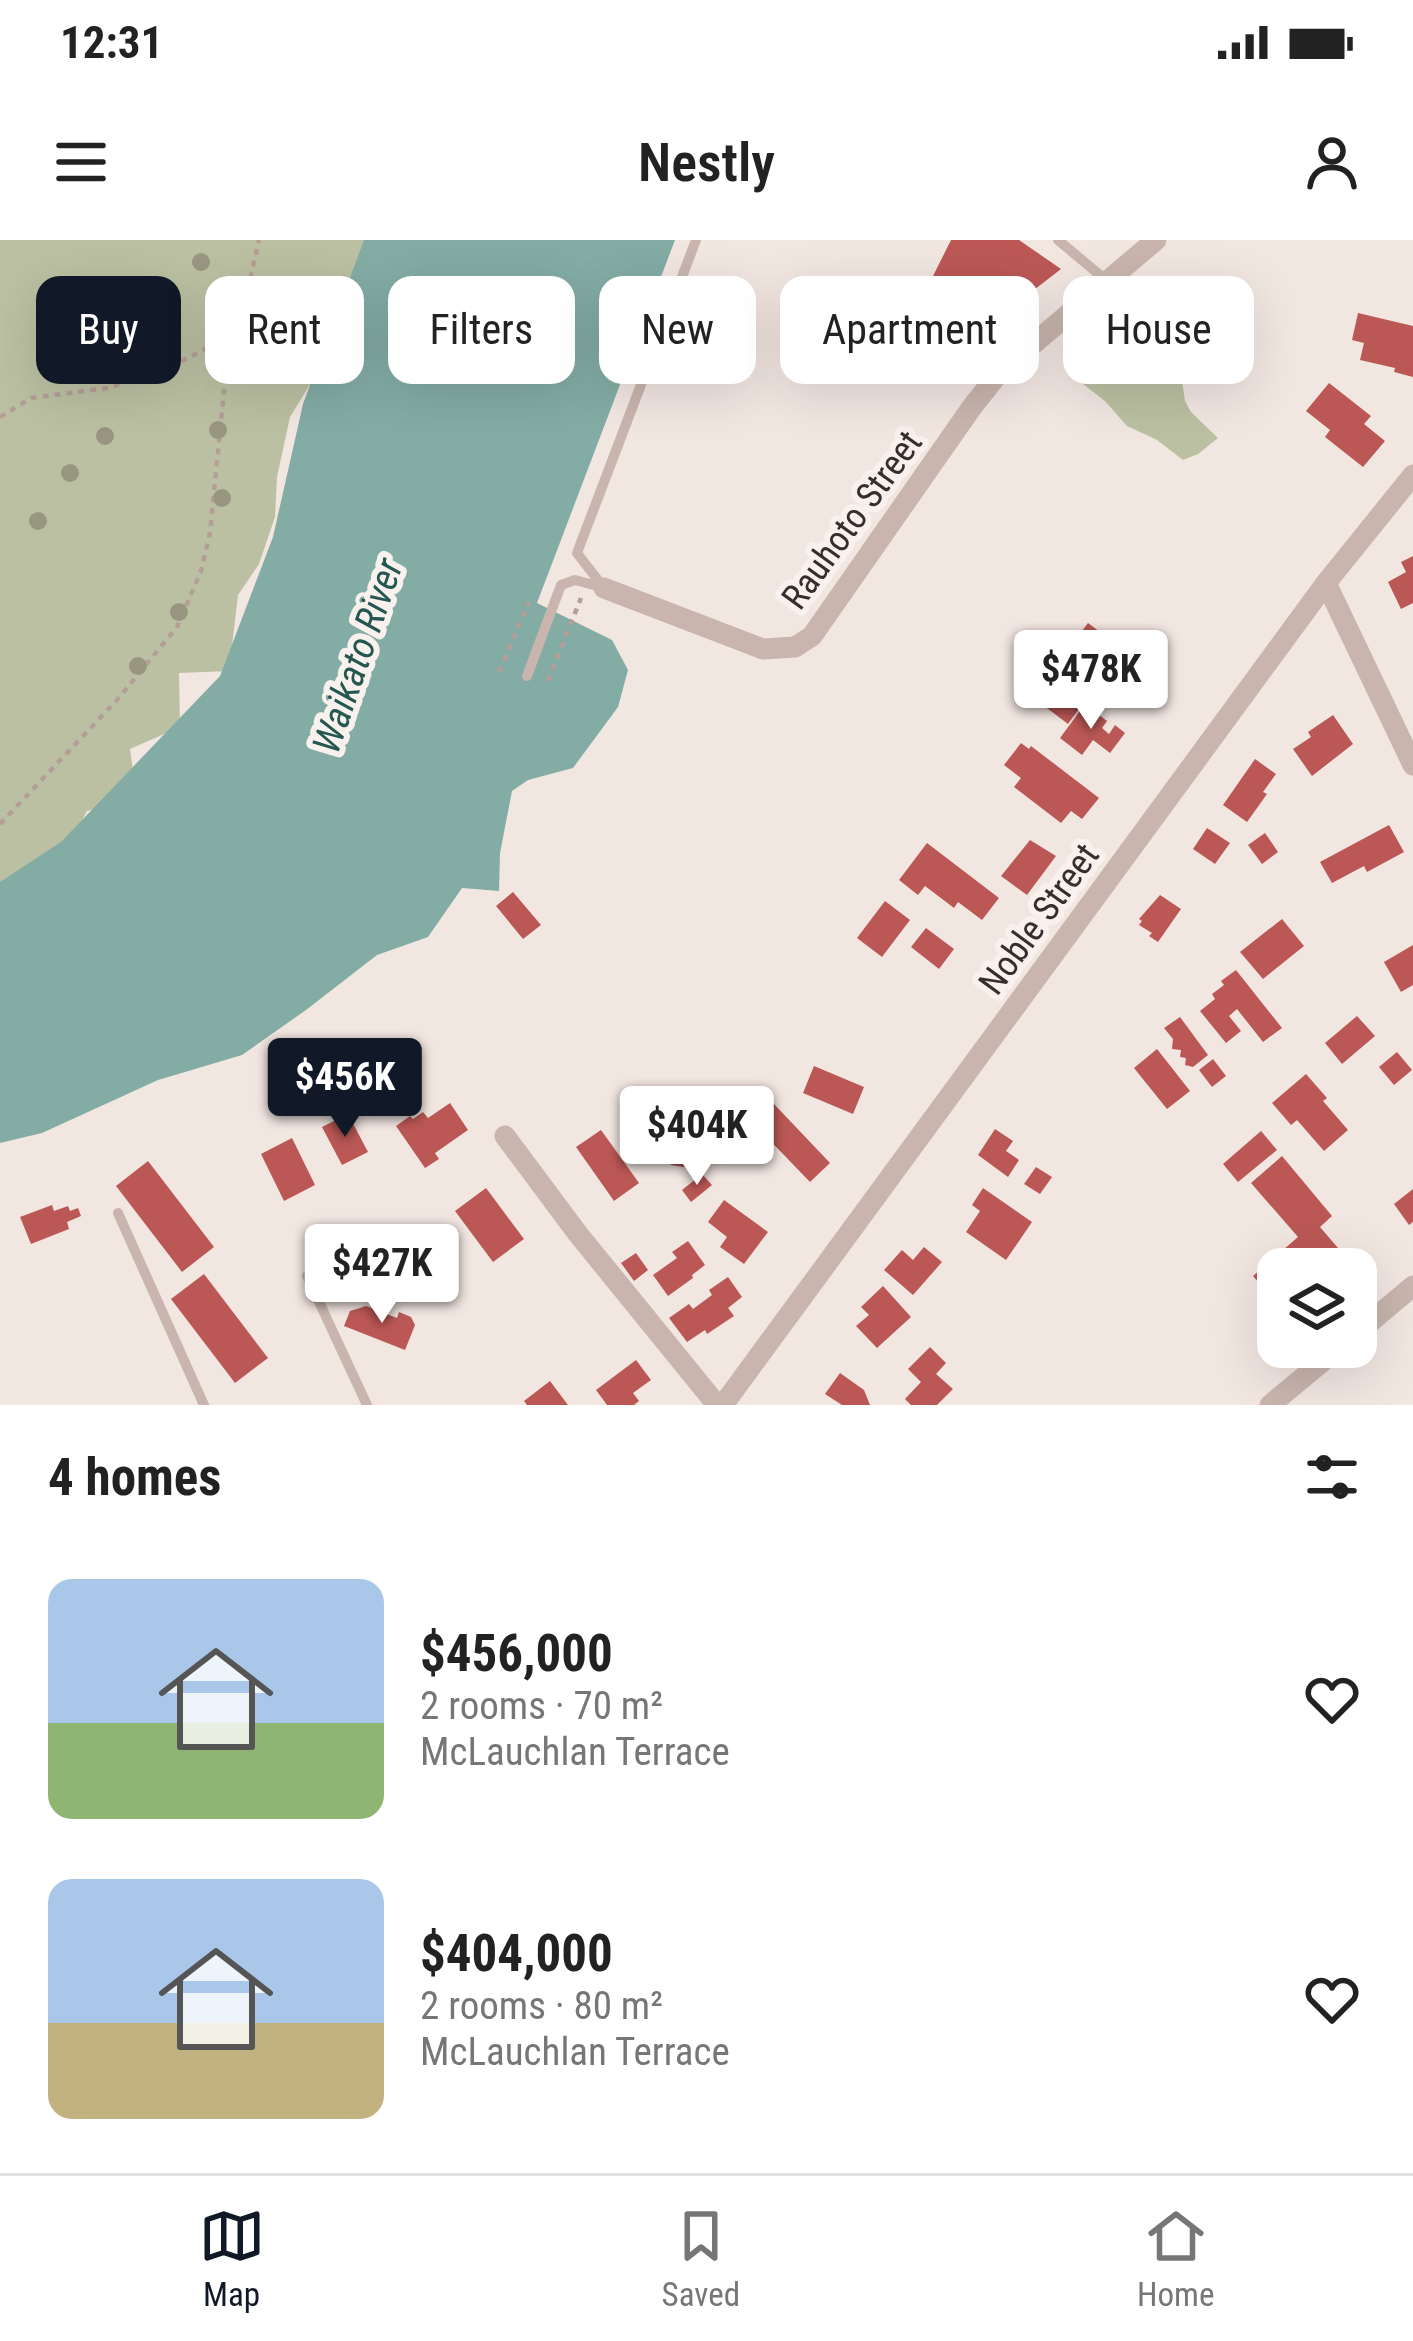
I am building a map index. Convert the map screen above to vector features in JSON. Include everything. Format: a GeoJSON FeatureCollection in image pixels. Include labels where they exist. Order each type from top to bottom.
{"type":"FeatureCollection","features":[{"type":"Feature","properties":{"kind":"street","name":"Rauhoto Street"},"geometry":{"type":"LineString","coordinates":[[1114,276],[1156,240]]}},
{"type":"Feature","properties":{"kind":"street","name":"Rauhoto Street"},"geometry":{"type":"LineString","coordinates":[[604,588],[763,649],[795,647],[812,636],[972,407],[1000,373],[1063,319]]}},
{"type":"Feature","properties":{"kind":"street","name":"Noble Street"},"geometry":{"type":"LineString","coordinates":[[720,1405],[1326,583],[1413,475]]}},
{"type":"Feature","properties":{"kind":"street"},"geometry":{"type":"LineString","coordinates":[[1326,583],[1413,766]]}},
{"type":"Feature","properties":{"kind":"street"},"geometry":{"type":"LineString","coordinates":[[505,1136],[578,1234],[720,1405]]}},
{"type":"Feature","properties":{"kind":"street"},"geometry":{"type":"LineString","coordinates":[[1377,1316],[1413,1286]]}},
{"type":"Feature","properties":{"kind":"street"},"geometry":{"type":"LineString","coordinates":[[1270,1405],[1315,1368]]}},
{"type":"Feature","properties":{"kind":"lane"},"geometry":{"type":"LineString","coordinates":[[604,588],[577,553],[697,240]]}},
{"type":"Feature","properties":{"kind":"lane"},"geometry":{"type":"LineString","coordinates":[[1058,240],[1102,276]]}},
{"type":"Feature","properties":{"kind":"lane"},"geometry":{"type":"LineString","coordinates":[[526,676],[561,585],[575,580],[604,588]]}},
{"type":"Feature","properties":{"kind":"lane"},"geometry":{"type":"LineString","coordinates":[[118,1213],[204,1405]]}},
{"type":"Feature","properties":{"kind":"lane"},"geometry":{"type":"LineString","coordinates":[[308,1276],[368,1405]]}},
{"type":"Feature","properties":{"kind":"path"},"geometry":{"type":"LineString","coordinates":[[251,276],[259,240]]}},
{"type":"Feature","properties":{"kind":"path"},"geometry":{"type":"LineString","coordinates":[[0,417],[31,398],[108,388],[205,349]]}},
{"type":"Feature","properties":{"kind":"path"},"geometry":{"type":"LineString","coordinates":[[0,824],[117,700],[177,627],[201,571],[210,533],[224,384]]}},
{"type":"Feature","properties":{"kind":"path"},"geometry":{"type":"LineString","coordinates":[[548,681],[581,598]]}},
{"type":"Feature","properties":{"kind":"path"},"geometry":{"type":"LineString","coordinates":[[499,672],[529,602]]}},
{"type":"Feature","properties":{"kind":"green space"},"geometry":{"type":"Polygon","coordinates":[[[0,240],[373,240],[361,276],[205,276],[205,384],[310,384],[290,417],[277,477],[275,517],[259,564],[238,595],[229,671],[179,673],[180,727],[130,749],[137,799],[87,811],[68,847],[0,891],[0,240]]]}},
{"type":"Feature","properties":{"kind":"green space"},"geometry":{"type":"Polygon","coordinates":[[[1083,384],[1183,384],[1191,412],[1218,438],[1183,460],[1157,440],[1127,426],[1083,384]]]}},
{"type":"Feature","properties":{"kind":"water","name":"Waikato River"},"geometry":{"type":"Polygon","coordinates":[[[364,240],[675,240],[661,276],[599,276],[599,384],[620,384],[537,603],[612,640],[628,670],[618,707],[573,768],[528,780],[512,791],[500,853],[499,891],[462,888],[428,937],[377,955],[242,1055],[158,1080],[42,1133],[0,1143],[0,882],[61,842],[220,676],[273,537],[310,384],[364,384],[364,276],[351,276],[364,240]]]}},
{"type":"Feature","properties":{"kind":"building"},"geometry":{"type":"Polygon","coordinates":[[[951,240],[1019,240],[1061,269],[1039,286],[1039,276],[933,276],[951,240]]]}},
{"type":"Feature","properties":{"kind":"building"},"geometry":{"type":"Polygon","coordinates":[[[1358,313],[1413,326],[1413,377],[1360,360],[1364,343],[1352,340],[1358,313]]]}},
{"type":"Feature","properties":{"kind":"building"},"geometry":{"type":"Polygon","coordinates":[[[1329,383],[1371,416],[1364,424],[1385,441],[1363,467],[1325,437],[1330,430],[1306,411],[1329,383]]]}},
{"type":"Feature","properties":{"kind":"building"},"geometry":{"type":"Polygon","coordinates":[[[1413,556],[1413,603],[1401,609],[1388,582],[1406,572],[1401,562],[1413,556]]]}},
{"type":"Feature","properties":{"kind":"building"},"geometry":{"type":"Polygon","coordinates":[[[1088,623],[1167,682],[1149,705],[1110,675],[1099,689],[1072,668],[1083,653],[1072,644],[1088,623]]]}},
{"type":"Feature","properties":{"kind":"building"},"geometry":{"type":"Polygon","coordinates":[[[1040,668],[1084,702],[1068,724],[1031,696],[1026,703],[1015,694],[1019,688],[1023,691],[1040,668]]]}},
{"type":"Feature","properties":{"kind":"building"},"geometry":{"type":"Polygon","coordinates":[[[1085,704],[1107,721],[1102,728],[1109,734],[1115,725],[1125,733],[1110,753],[1093,740],[1082,755],[1060,738],[1085,704]]]}},
{"type":"Feature","properties":{"kind":"building"},"geometry":{"type":"Polygon","coordinates":[[[1333,715],[1353,744],[1312,776],[1293,749],[1333,715]]]}},
{"type":"Feature","properties":{"kind":"building"},"geometry":{"type":"Polygon","coordinates":[[[1021,743],[1099,798],[1082,819],[1071,811],[1061,823],[1014,787],[1021,778],[1004,765],[1021,743]]]}},
{"type":"Feature","properties":{"kind":"building"},"geometry":{"type":"Polygon","coordinates":[[[1255,759],[1276,774],[1247,822],[1223,805],[1255,759]]]}},
{"type":"Feature","properties":{"kind":"building"},"geometry":{"type":"Polygon","coordinates":[[[1389,825],[1404,852],[1367,872],[1364,866],[1332,883],[1320,862],[1389,825]]]}},
{"type":"Feature","properties":{"kind":"building"},"geometry":{"type":"Polygon","coordinates":[[[1207,828],[1230,843],[1215,864],[1193,849],[1207,828]]]}},
{"type":"Feature","properties":{"kind":"building"},"geometry":{"type":"Polygon","coordinates":[[[1265,833],[1278,852],[1262,864],[1248,845],[1265,833]]]}},
{"type":"Feature","properties":{"kind":"building"},"geometry":{"type":"Polygon","coordinates":[[[1030,840],[1056,856],[1027,895],[1001,876],[1030,840]]]}},
{"type":"Feature","properties":{"kind":"building"},"geometry":{"type":"Polygon","coordinates":[[[927,843],[999,898],[982,920],[958,902],[954,908],[925,886],[918,895],[899,880],[927,843]]]}},
{"type":"Feature","properties":{"kind":"building"},"geometry":{"type":"Polygon","coordinates":[[[513,892],[541,925],[523,939],[496,906],[513,892]]]}},
{"type":"Feature","properties":{"kind":"building"},"geometry":{"type":"Polygon","coordinates":[[[1160,895],[1181,909],[1158,942],[1139,925],[1139,919],[1160,895]]]}},
{"type":"Feature","properties":{"kind":"building"},"geometry":{"type":"Polygon","coordinates":[[[885,901],[910,920],[882,957],[857,938],[885,901]]]}},
{"type":"Feature","properties":{"kind":"building"},"geometry":{"type":"Polygon","coordinates":[[[1282,919],[1304,946],[1263,979],[1240,952],[1282,919]]]}},
{"type":"Feature","properties":{"kind":"building"},"geometry":{"type":"Polygon","coordinates":[[[926,928],[954,949],[939,969],[911,947],[926,928]]]}},
{"type":"Feature","properties":{"kind":"building"},"geometry":{"type":"Polygon","coordinates":[[[1413,945],[1413,985],[1401,992],[1384,962],[1413,945]]]}},
{"type":"Feature","properties":{"kind":"building"},"geometry":{"type":"Polygon","coordinates":[[[1236,970],[1282,1028],[1263,1042],[1237,1009],[1229,1016],[1241,1031],[1226,1043],[1200,1011],[1215,999],[1212,994],[1224,985],[1221,981],[1236,970]]]}},
{"type":"Feature","properties":{"kind":"building"},"geometry":{"type":"Polygon","coordinates":[[[1357,1016],[1375,1036],[1342,1064],[1325,1043],[1357,1016]]]}},
{"type":"Feature","properties":{"kind":"building"},"geometry":{"type":"Polygon","coordinates":[[[1180,1017],[1208,1055],[1193,1067],[1185,1065],[1181,1050],[1172,1049],[1173,1039],[1164,1028],[1180,1017]]]}},
{"type":"Feature","properties":{"kind":"building"},"geometry":{"type":"Polygon","coordinates":[[[1157,1049],[1190,1091],[1167,1109],[1134,1068],[1157,1049]]]}},
{"type":"Feature","properties":{"kind":"building"},"geometry":{"type":"Polygon","coordinates":[[[1397,1052],[1412,1070],[1394,1085],[1379,1067],[1397,1052]]]}},
{"type":"Feature","properties":{"kind":"building"},"geometry":{"type":"Polygon","coordinates":[[[1213,1059],[1226,1076],[1212,1087],[1199,1070],[1213,1059]]]}},
{"type":"Feature","properties":{"kind":"building"},"geometry":{"type":"Polygon","coordinates":[[[814,1066],[864,1087],[853,1114],[803,1093],[814,1066]]]}},
{"type":"Feature","properties":{"kind":"building"},"geometry":{"type":"Polygon","coordinates":[[[1306,1074],[1348,1130],[1324,1151],[1297,1120],[1291,1125],[1272,1103],[1306,1074]]]}},
{"type":"Feature","properties":{"kind":"building"},"geometry":{"type":"Polygon","coordinates":[[[450,1103],[468,1130],[435,1153],[439,1159],[425,1168],[396,1126],[423,1112],[428,1118],[450,1103]]]}},
{"type":"Feature","properties":{"kind":"building"},"geometry":{"type":"Polygon","coordinates":[[[774,1104],[830,1163],[810,1182],[753,1123],[774,1104]]]}},
{"type":"Feature","properties":{"kind":"building"},"geometry":{"type":"Polygon","coordinates":[[[348,1114],[368,1152],[342,1165],[322,1127],[348,1114]]]}},
{"type":"Feature","properties":{"kind":"building"},"geometry":{"type":"Polygon","coordinates":[[[658,1129],[702,1135],[698,1159],[692,1158],[690,1168],[671,1165],[672,1154],[654,1152],[658,1129]]]}},
{"type":"Feature","properties":{"kind":"building"},"geometry":{"type":"Polygon","coordinates":[[[995,1129],[1013,1141],[1006,1151],[1019,1160],[1008,1177],[978,1155],[995,1129]]]}},
{"type":"Feature","properties":{"kind":"building"},"geometry":{"type":"Polygon","coordinates":[[[601,1130],[639,1183],[614,1201],[576,1147],[601,1130]]]}},
{"type":"Feature","properties":{"kind":"building"},"geometry":{"type":"Polygon","coordinates":[[[1261,1131],[1277,1150],[1238,1182],[1223,1164],[1261,1131]]]}},
{"type":"Feature","properties":{"kind":"building"},"geometry":{"type":"Polygon","coordinates":[[[292,1138],[315,1185],[284,1201],[261,1154],[292,1138]]]}},
{"type":"Feature","properties":{"kind":"building"},"geometry":{"type":"Polygon","coordinates":[[[1282,1156],[1332,1216],[1320,1227],[1338,1248],[1285,1248],[1298,1237],[1251,1183],[1282,1156]]]}},
{"type":"Feature","properties":{"kind":"building"},"geometry":{"type":"Polygon","coordinates":[[[148,1161],[214,1247],[182,1272],[116,1186],[148,1161]]]}},
{"type":"Feature","properties":{"kind":"building"},"geometry":{"type":"Polygon","coordinates":[[[1036,1167],[1052,1177],[1040,1194],[1024,1184],[1036,1167]]]}},
{"type":"Feature","properties":{"kind":"building"},"geometry":{"type":"Polygon","coordinates":[[[702,1174],[712,1185],[691,1202],[682,1190],[702,1174]]]}},
{"type":"Feature","properties":{"kind":"building"},"geometry":{"type":"Polygon","coordinates":[[[486,1188],[524,1239],[493,1262],[455,1211],[486,1188]]]}},
{"type":"Feature","properties":{"kind":"building"},"geometry":{"type":"Polygon","coordinates":[[[983,1188],[1032,1222],[1006,1260],[966,1232],[980,1211],[972,1205],[983,1188]]]}},
{"type":"Feature","properties":{"kind":"building"},"geometry":{"type":"Polygon","coordinates":[[[1413,1189],[1413,1222],[1409,1225],[1394,1204],[1413,1189]]]}},
{"type":"Feature","properties":{"kind":"building"},"geometry":{"type":"Polygon","coordinates":[[[724,1200],[768,1232],[744,1264],[720,1247],[727,1237],[708,1222],[724,1200]]]}},
{"type":"Feature","properties":{"kind":"building"},"geometry":{"type":"Polygon","coordinates":[[[52,1205],[54,1211],[78,1208],[81,1216],[67,1222],[69,1229],[31,1244],[20,1217],[52,1205]]]}},
{"type":"Feature","properties":{"kind":"building"},"geometry":{"type":"Polygon","coordinates":[[[688,1241],[705,1265],[668,1296],[653,1275],[677,1258],[672,1252],[688,1241]]]}},
{"type":"Feature","properties":{"kind":"building"},"geometry":{"type":"Polygon","coordinates":[[[354,1247],[360,1262],[352,1266],[358,1279],[323,1295],[310,1268],[354,1247]]]}},
{"type":"Feature","properties":{"kind":"building"},"geometry":{"type":"Polygon","coordinates":[[[924,1247],[942,1262],[913,1295],[884,1270],[902,1250],[913,1260],[924,1247]]]}},
{"type":"Feature","properties":{"kind":"building"},"geometry":{"type":"Polygon","coordinates":[[[636,1253],[648,1270],[634,1281],[621,1263],[636,1253]]]}},
{"type":"Feature","properties":{"kind":"building"},"geometry":{"type":"Polygon","coordinates":[[[204,1274],[268,1358],[235,1383],[171,1299],[204,1274]]]}},
{"type":"Feature","properties":{"kind":"building"},"geometry":{"type":"Polygon","coordinates":[[[728,1277],[742,1297],[728,1308],[734,1316],[687,1342],[669,1318],[689,1304],[693,1309],[728,1277]]]}},
{"type":"Feature","properties":{"kind":"building"},"geometry":{"type":"Polygon","coordinates":[[[883,1286],[911,1317],[877,1348],[856,1326],[869,1315],[861,1307],[883,1286]]]}},
{"type":"Feature","properties":{"kind":"building"},"geometry":{"type":"Polygon","coordinates":[[[366,1306],[397,1318],[399,1312],[411,1317],[415,1325],[405,1350],[344,1326],[350,1311],[366,1306]]]}},
{"type":"Feature","properties":{"kind":"building"},"geometry":{"type":"Polygon","coordinates":[[[930,1347],[946,1363],[936,1374],[953,1389],[937,1405],[911,1405],[905,1399],[921,1382],[908,1369],[930,1347]]]}},
{"type":"Feature","properties":{"kind":"building"},"geometry":{"type":"Polygon","coordinates":[[[636,1360],[651,1380],[633,1393],[639,1401],[607,1405],[596,1390],[636,1360]]]}},
{"type":"Feature","properties":{"kind":"building"},"geometry":{"type":"Polygon","coordinates":[[[840,1373],[864,1390],[870,1405],[842,1405],[825,1394],[840,1373]]]}},
{"type":"Feature","properties":{"kind":"building"},"geometry":{"type":"Polygon","coordinates":[[[550,1381],[568,1405],[527,1405],[524,1401],[550,1381]]]}}]}
